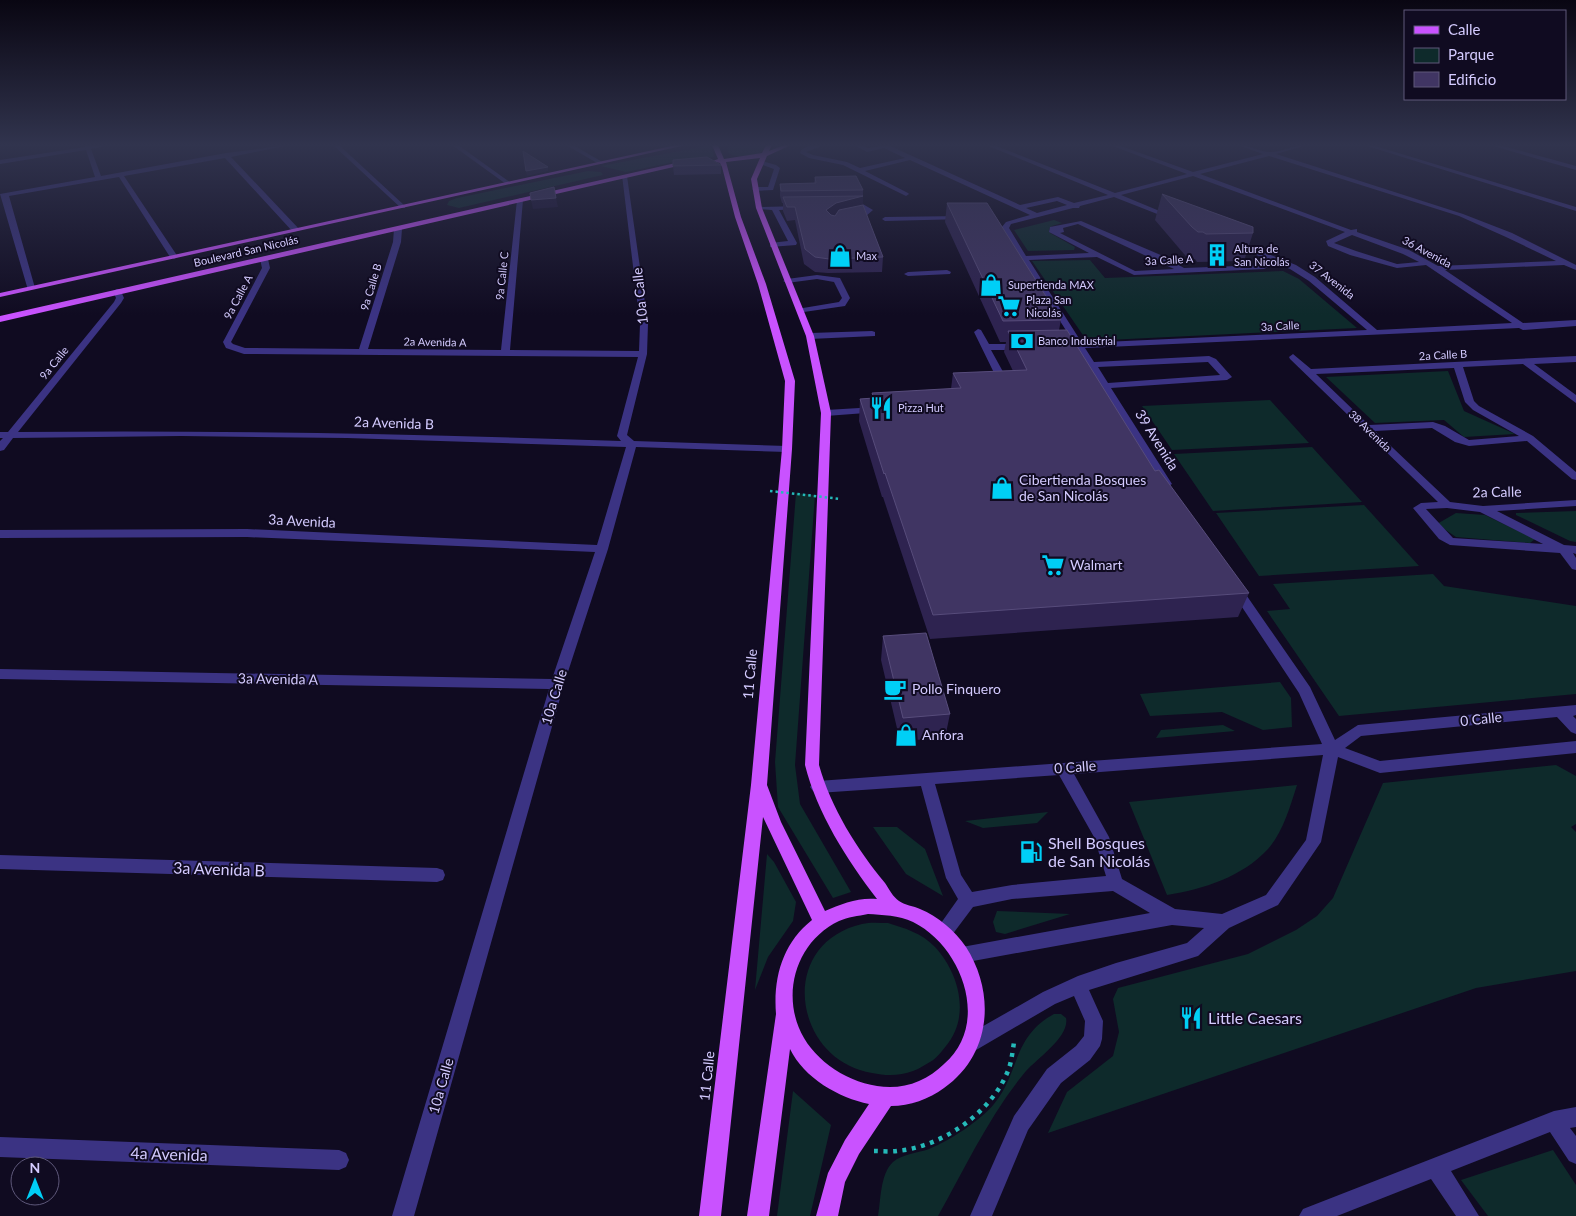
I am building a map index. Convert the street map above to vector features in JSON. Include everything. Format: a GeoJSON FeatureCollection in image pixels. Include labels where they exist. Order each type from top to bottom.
{"type":"FeatureCollection","features":[{"type":"Feature","properties":{"kind":"main road","name":"Boulevard San Nicolás"},"geometry":{"type":"LineString","coordinates":[[0,295],[426,202]]}},
{"type":"Feature","properties":{"kind":"main road"},"geometry":{"type":"LineString","coordinates":[[439,202],[436,204],[443,209],[476,210]]}},
{"type":"Feature","properties":{"kind":"main road","name":"Boulevard San Nicolás"},"geometry":{"type":"LineString","coordinates":[[0,319],[512,202]]}},
{"type":"Feature","properties":{"kind":"main road","name":"11 Calle"},"geometry":{"type":"LineString","coordinates":[[710,1216],[759,785],[787,449],[790,381],[762,284],[734,202]]}},
{"type":"Feature","properties":{"kind":"main road"},"geometry":{"type":"LineString","coordinates":[[758,202],[810,336],[826,414],[812,765],[818,787],[858,862],[894,908]]}},
{"type":"Feature","properties":{"kind":"main road"},"geometry":{"type":"LineString","coordinates":[[381,233],[421,213],[402,207]]}},
{"type":"Feature","properties":{"kind":"main road"},"geometry":{"type":"LineString","coordinates":[[759,785],[773,823],[822,922]]}},
{"type":"Feature","properties":{"kind":"main road"},"geometry":{"type":"LineString","coordinates":[[758,1216],[785,1015],[783,986],[790,960],[803,938],[822,922],[844,911],[868,906],[894,908],[920,917],[944,933],[962,955],[972,975],[977,997],[977,1020],[970,1044],[957,1066],[938,1082],[913,1093],[886,1096],[852,1090],[820,1072],[798,1046],[785,1015]]}},
{"type":"Feature","properties":{"kind":"main road"},"geometry":{"type":"LineString","coordinates":[[826,1216],[835,1180],[852,1147],[886,1096]]}},
{"type":"Feature","properties":{"kind":"street"},"geometry":{"type":"LineString","coordinates":[[4,202],[31,288]]}},
{"type":"Feature","properties":{"kind":"street"},"geometry":{"type":"LineString","coordinates":[[138,202],[174,257]]}},
{"type":"Feature","properties":{"kind":"street"},"geometry":{"type":"LineString","coordinates":[[270,202],[296,230]]}},
{"type":"Feature","properties":{"kind":"street"},"geometry":{"type":"LineString","coordinates":[[396,202],[402,207]]}},
{"type":"Feature","properties":{"kind":"street","name":"9a Calle C"},"geometry":{"type":"LineString","coordinates":[[505,354],[520,202]]}},
{"type":"Feature","properties":{"kind":"street","name":"10a Calle"},"geometry":{"type":"LineString","coordinates":[[403,1216],[557,684],[602,549],[632,445],[622,436],[643,354],[644,324],[627,202]]}},
{"type":"Feature","properties":{"kind":"street"},"geometry":{"type":"LineString","coordinates":[[1008,202],[1038,216],[1094,202]]}},
{"type":"Feature","properties":{"kind":"street"},"geometry":{"type":"LineString","coordinates":[[1020,207],[1045,202]]}},
{"type":"Feature","properties":{"kind":"street"},"geometry":{"type":"LineString","coordinates":[[1065,202],[1077,206]]}},
{"type":"Feature","properties":{"kind":"street"},"geometry":{"type":"LineString","coordinates":[[1131,202],[1179,221]]}},
{"type":"Feature","properties":{"kind":"street","name":"36 Avenida"},"geometry":{"type":"LineString","coordinates":[[1273,202],[1354,231],[1428,263],[1523,327]]}},
{"type":"Feature","properties":{"kind":"street"},"geometry":{"type":"LineString","coordinates":[[1417,202],[1461,216],[1509,235],[1576,268]]}},
{"type":"Feature","properties":{"kind":"street"},"geometry":{"type":"LineString","coordinates":[[1555,202],[1576,208]]}},
{"type":"Feature","properties":{"kind":"street"},"geometry":{"type":"LineString","coordinates":[[834,206],[858,205],[870,210],[864,216],[844,217]]}},
{"type":"Feature","properties":{"kind":"street"},"geometry":{"type":"LineString","coordinates":[[759,208],[804,206]]}},
{"type":"Feature","properties":{"kind":"street"},"geometry":{"type":"LineString","coordinates":[[773,245],[793,243],[775,208]]}},
{"type":"Feature","properties":{"kind":"street","name":"39 Avenida"},"geometry":{"type":"LineString","coordinates":[[1038,216],[1003,221],[1005,228],[1022,256],[1173,493]]}},
{"type":"Feature","properties":{"kind":"street"},"geometry":{"type":"LineString","coordinates":[[885,219],[973,217]]}},
{"type":"Feature","properties":{"kind":"street"},"geometry":{"type":"LineString","coordinates":[[1099,255],[1054,228],[1079,222],[1160,258],[1182,271]]}},
{"type":"Feature","properties":{"kind":"street"},"geometry":{"type":"LineString","coordinates":[[768,228],[786,227]]}},
{"type":"Feature","properties":{"kind":"street","name":"9a Calle B"},"geometry":{"type":"LineString","coordinates":[[363,352],[397,242],[398,229]]}},
{"type":"Feature","properties":{"kind":"street"},"geometry":{"type":"LineString","coordinates":[[1354,231],[1330,241],[1331,244],[1353,253],[1397,266],[1428,263]]}},
{"type":"Feature","properties":{"kind":"street","name":"37 Avenida"},"geometry":{"type":"LineString","coordinates":[[1223,238],[1294,267],[1312,279],[1375,332]]}},
{"type":"Feature","properties":{"kind":"street"},"geometry":{"type":"LineString","coordinates":[[1353,253],[1391,246]]}},
{"type":"Feature","properties":{"kind":"street"},"geometry":{"type":"LineString","coordinates":[[1022,256],[1089,250]]}},
{"type":"Feature","properties":{"kind":"street"},"geometry":{"type":"LineString","coordinates":[[1022,256],[1099,255]]}},
{"type":"Feature","properties":{"kind":"street","name":"3a Calle A"},"geometry":{"type":"LineString","coordinates":[[1099,255],[1134,273],[1264,267]]}},
{"type":"Feature","properties":{"kind":"street","name":"9a Calle A"},"geometry":{"type":"LineString","coordinates":[[229,346],[227,342],[266,268],[264,258]]}},
{"type":"Feature","properties":{"kind":"street"},"geometry":{"type":"LineString","coordinates":[[1437,268],[1568,263]]}},
{"type":"Feature","properties":{"kind":"street"},"geometry":{"type":"LineString","coordinates":[[908,274],[947,272]]}},
{"type":"Feature","properties":{"kind":"street"},"geometry":{"type":"LineString","coordinates":[[788,281],[818,278],[837,280],[846,298],[842,304],[800,311]]}},
{"type":"Feature","properties":{"kind":"street","name":"9a Calle"},"geometry":{"type":"LineString","coordinates":[[0,448],[120,298],[117,291]]}},
{"type":"Feature","properties":{"kind":"street","name":"3a Calle"},"geometry":{"type":"LineString","coordinates":[[1060,346],[1523,327],[1576,323]]}},
{"type":"Feature","properties":{"kind":"street"},"geometry":{"type":"LineString","coordinates":[[978,332],[1002,379]]}},
{"type":"Feature","properties":{"kind":"street"},"geometry":{"type":"LineString","coordinates":[[810,336],[872,334]]}},
{"type":"Feature","properties":{"kind":"street","name":"2a Avenida A"},"geometry":{"type":"LineString","coordinates":[[229,346],[244,351],[643,354]]}},
{"type":"Feature","properties":{"kind":"street"},"geometry":{"type":"LineString","coordinates":[[986,347],[1032,347]]}},
{"type":"Feature","properties":{"kind":"street","name":"38 Avenida"},"geometry":{"type":"LineString","coordinates":[[1293,357],[1447,506]]}},
{"type":"Feature","properties":{"kind":"street"},"geometry":{"type":"LineString","coordinates":[[1093,365],[1209,359],[1227,377],[1106,386]]}},
{"type":"Feature","properties":{"kind":"street","name":"2a Calle B"},"geometry":{"type":"LineString","coordinates":[[1310,372],[1576,359]]}},
{"type":"Feature","properties":{"kind":"street"},"geometry":{"type":"LineString","coordinates":[[1526,362],[1576,400]]}},
{"type":"Feature","properties":{"kind":"street"},"geometry":{"type":"LineString","coordinates":[[1458,366],[1470,402],[1476,408],[1529,438],[1576,477]]}},
{"type":"Feature","properties":{"kind":"street"},"geometry":{"type":"LineString","coordinates":[[826,414],[885,410]]}},
{"type":"Feature","properties":{"kind":"street"},"geometry":{"type":"LineString","coordinates":[[1368,428],[1433,425],[1443,427],[1457,439],[1471,443],[1529,438]]}},
{"type":"Feature","properties":{"kind":"street","name":"2a Avenida B"},"geometry":{"type":"LineString","coordinates":[[0,435],[181,433],[347,435],[787,449]]}},
{"type":"Feature","properties":{"kind":"street","name":"2a Calle"},"geometry":{"type":"LineString","coordinates":[[1570,550],[1450,541],[1442,536],[1419,508],[1421,506],[1447,506],[1483,509],[1576,504]]}},
{"type":"Feature","properties":{"kind":"street"},"geometry":{"type":"LineString","coordinates":[[1483,509],[1570,550],[1576,566]]}},
{"type":"Feature","properties":{"kind":"street","name":"3a Avenida"},"geometry":{"type":"LineString","coordinates":[[0,534],[247,533],[602,549]]}},
{"type":"Feature","properties":{"kind":"street"},"geometry":{"type":"LineString","coordinates":[[970,1044],[1049,998],[1078,985],[1192,950],[1223,922],[1272,900],[1313,842],[1332,749],[1305,691],[1232,583]]}},
{"type":"Feature","properties":{"kind":"street","name":"3a Avenida A"},"geometry":{"type":"LineString","coordinates":[[0,674],[557,684]]}},
{"type":"Feature","properties":{"kind":"street","name":"0 Calle"},"geometry":{"type":"LineString","coordinates":[[1332,749],[1358,731],[1576,710]]}},
{"type":"Feature","properties":{"kind":"street"},"geometry":{"type":"LineString","coordinates":[[1560,711],[1576,728]]}},
{"type":"Feature","properties":{"kind":"street","name":"0 Calle"},"geometry":{"type":"LineString","coordinates":[[818,787],[1332,749],[1380,767],[1576,747]]}},
{"type":"Feature","properties":{"kind":"street"},"geometry":{"type":"LineString","coordinates":[[1062,768],[1100,833],[1113,867],[1116,883]]}},
{"type":"Feature","properties":{"kind":"street"},"geometry":{"type":"LineString","coordinates":[[926,778],[954,878],[968,900]]}},
{"type":"Feature","properties":{"kind":"street","name":"3a Avenida B"},"geometry":{"type":"LineString","coordinates":[[0,862],[437,875]]}},
{"type":"Feature","properties":{"kind":"street"},"geometry":{"type":"LineString","coordinates":[[944,933],[968,900],[1012,892],[1116,883],[1172,917]]}},
{"type":"Feature","properties":{"kind":"street"},"geometry":{"type":"LineString","coordinates":[[962,955],[1172,917],[1223,922]]}},
{"type":"Feature","properties":{"kind":"street"},"geometry":{"type":"LineString","coordinates":[[980,1216],[1021,1123],[1054,1076],[1082,1053],[1093,1039],[1094,1021],[1078,985]]}},
{"type":"Feature","properties":{"kind":"street"},"geometry":{"type":"LineString","coordinates":[[1310,1216],[1554,1121],[1576,1117]]}},
{"type":"Feature","properties":{"kind":"street"},"geometry":{"type":"LineString","coordinates":[[1554,1121],[1576,1154]]}},
{"type":"Feature","properties":{"kind":"street","name":"4a Avenida"},"geometry":{"type":"LineString","coordinates":[[0,1147],[339,1160]]}},
{"type":"Feature","properties":{"kind":"street"},"geometry":{"type":"LineString","coordinates":[[1435,1166],[1468,1216]]}},
{"type":"Feature","properties":{"kind":"path"},"geometry":{"type":"LineString","coordinates":[[770,491],[841,499]]}},
{"type":"Feature","properties":{"kind":"path"},"geometry":{"type":"LineString","coordinates":[[852,1147],[891,1153],[928,1145],[962,1126],[990,1101],[1005,1076],[1014,1053],[1015,1018]]}},
{"type":"Feature","properties":{"kind":"green space"},"geometry":{"type":"Polygon","coordinates":[[[449,202],[486,202],[459,208],[447,205],[449,202]]]}},
{"type":"Feature","properties":{"kind":"green space"},"geometry":{"type":"Polygon","coordinates":[[[1054,220],[1062,223],[1052,226],[1049,229],[1050,233],[1075,247],[1074,250],[1028,251],[1014,230],[1054,220]]]}},
{"type":"Feature","properties":{"kind":"green space"},"geometry":{"type":"Polygon","coordinates":[[[1090,260],[1105,278],[1283,271],[1299,279],[1357,328],[1087,341],[1032,261],[1090,260]]]}},
{"type":"Feature","properties":{"kind":"green space"},"geometry":{"type":"Polygon","coordinates":[[[1448,371],[1464,411],[1515,434],[1464,437],[1444,420],[1375,423],[1326,377],[1448,371]]]}},
{"type":"Feature","properties":{"kind":"green space"},"geometry":{"type":"Polygon","coordinates":[[[1270,400],[1309,443],[1172,450],[1142,406],[1270,400]]]}},
{"type":"Feature","properties":{"kind":"green space"},"geometry":{"type":"Polygon","coordinates":[[[1312,447],[1362,502],[1213,511],[1174,454],[1312,447]]]}},
{"type":"Feature","properties":{"kind":"green space"},"geometry":{"type":"Polygon","coordinates":[[[796,493],[815,495],[795,765],[800,804],[851,892],[833,898],[778,807],[775,762],[796,493]]]}},
{"type":"Feature","properties":{"kind":"green space"},"geometry":{"type":"Polygon","coordinates":[[[1364,505],[1419,566],[1259,576],[1216,513],[1364,505]]]}},
{"type":"Feature","properties":{"kind":"green space"},"geometry":{"type":"Polygon","coordinates":[[[1576,511],[1576,542],[1570,541],[1516,515],[1516,513],[1576,511]]]}},
{"type":"Feature","properties":{"kind":"green space"},"geometry":{"type":"Polygon","coordinates":[[[1456,513],[1485,515],[1535,539],[1530,543],[1456,537],[1437,524],[1456,513]]]}},
{"type":"Feature","properties":{"kind":"green space"},"geometry":{"type":"Polygon","coordinates":[[[1433,574],[1444,586],[1576,606],[1576,694],[1339,716],[1267,611],[1290,609],[1273,584],[1433,574]]]}},
{"type":"Feature","properties":{"kind":"green space"},"geometry":{"type":"Polygon","coordinates":[[[1280,682],[1291,698],[1292,727],[1263,730],[1222,712],[1150,716],[1140,694],[1280,682]]]}},
{"type":"Feature","properties":{"kind":"green space"},"geometry":{"type":"Polygon","coordinates":[[[1223,725],[1235,731],[1156,738],[1161,730],[1223,725]]]}},
{"type":"Feature","properties":{"kind":"green space"},"geometry":{"type":"Polygon","coordinates":[[[1556,765],[1576,776],[1576,824],[1571,827],[1576,832],[1576,971],[1476,988],[1048,1133],[1067,1092],[1113,1056],[1119,1032],[1113,999],[1118,988],[1248,954],[1296,930],[1317,916],[1333,898],[1383,783],[1556,765]]]}},
{"type":"Feature","properties":{"kind":"green space"},"geometry":{"type":"Polygon","coordinates":[[[1297,785],[1286,819],[1278,835],[1258,859],[1222,880],[1195,889],[1167,895],[1129,802],[1297,785]]]}},
{"type":"Feature","properties":{"kind":"green space"},"geometry":{"type":"Polygon","coordinates":[[[1048,812],[1037,823],[983,828],[965,821],[1048,812]]]}},
{"type":"Feature","properties":{"kind":"green space"},"geometry":{"type":"Polygon","coordinates":[[[873,827],[897,827],[925,849],[943,896],[906,874],[873,827]]]}},
{"type":"Feature","properties":{"kind":"green space"},"geometry":{"type":"Polygon","coordinates":[[[767,854],[774,862],[796,902],[793,921],[768,957],[755,990],[767,854]]]}},
{"type":"Feature","properties":{"kind":"green space"},"geometry":{"type":"Polygon","coordinates":[[[997,911],[1070,914],[1005,934],[996,932],[993,922],[997,911]]]}},
{"type":"Feature","properties":{"kind":"green space"},"geometry":{"type":"Polygon","coordinates":[[[888,923],[919,935],[935,947],[943,957],[956,982],[960,1008],[954,1034],[937,1057],[915,1070],[903,1074],[882,1075],[845,1064],[825,1047],[811,1025],[805,1001],[807,977],[816,954],[834,936],[862,924],[888,923]]]}},
{"type":"Feature","properties":{"kind":"green space"},"geometry":{"type":"Polygon","coordinates":[[[1054,1014],[1061,1014],[1066,1018],[1063,1032],[1052,1046],[1026,1071],[1001,1105],[938,1216],[878,1216],[883,1180],[893,1162],[901,1157],[929,1149],[946,1141],[973,1124],[994,1104],[1002,1092],[1023,1044],[1031,1033],[1040,1023],[1054,1014]]]}},
{"type":"Feature","properties":{"kind":"green space"},"geometry":{"type":"Polygon","coordinates":[[[793,1091],[831,1125],[810,1216],[777,1216],[793,1091]]]}},
{"type":"Feature","properties":{"kind":"green space"},"geometry":{"type":"Polygon","coordinates":[[[1553,1150],[1576,1185],[1576,1216],[1488,1216],[1461,1180],[1553,1150]]]}},
{"type":"Feature","properties":{"kind":"building"},"geometry":{"type":"Polygon","coordinates":[[[785,202],[841,202],[826,210],[835,216],[839,210],[863,205],[883,257],[829,259],[815,257],[805,249],[795,207],[787,207],[785,202]]]}},
{"type":"Feature","properties":{"kind":"building"},"geometry":{"type":"Polygon","coordinates":[[[1169,202],[1183,202],[1253,227],[1253,233],[1206,234],[1198,232],[1169,202]]]}},
{"type":"Feature","properties":{"kind":"building"},"geometry":{"type":"Polygon","coordinates":[[[947,203],[987,203],[1061,320],[1003,321],[947,203]]]}},
{"type":"Feature","properties":{"kind":"building"},"geometry":{"type":"Polygon","coordinates":[[[1067,330],[1155,471],[1159,470],[1249,593],[933,615],[860,399],[874,398],[872,393],[961,388],[953,373],[1027,370],[1008,331],[1067,330]]]}},
{"type":"Feature","properties":{"kind":"building"},"geometry":{"type":"Polygon","coordinates":[[[926,633],[950,714],[903,718],[883,636],[926,633]]]}},
{"type":"Feature","properties":{"kind":"place","name":"Altura de San Nicolás"},"geometry":{"type":"Point","coordinates":[1217,255]}},
{"type":"Feature","properties":{"kind":"place","name":"Max"},"geometry":{"type":"Point","coordinates":[840,256]}},
{"type":"Feature","properties":{"kind":"place","name":"Supertienda MAX"},"geometry":{"type":"Point","coordinates":[991,285]}},
{"type":"Feature","properties":{"kind":"place","name":"Plaza San Nicolás"},"geometry":{"type":"Point","coordinates":[1009,306]}},
{"type":"Feature","properties":{"kind":"place","name":"Banco Industrial"},"geometry":{"type":"Point","coordinates":[1022,341]}},
{"type":"Feature","properties":{"kind":"place","name":"Pizza Hut"},"geometry":{"type":"Point","coordinates":[881,408]}},
{"type":"Feature","properties":{"kind":"place","name":"Cibertienda Bosques de San Nicolás"},"geometry":{"type":"Point","coordinates":[1002,488]}},
{"type":"Feature","properties":{"kind":"place","name":"Walmart"},"geometry":{"type":"Point","coordinates":[1053,565]}},
{"type":"Feature","properties":{"kind":"place","name":"Pollo Finquero"},"geometry":{"type":"Point","coordinates":[895,689]}},
{"type":"Feature","properties":{"kind":"place","name":"Anfora"},"geometry":{"type":"Point","coordinates":[906,735]}},
{"type":"Feature","properties":{"kind":"place","name":"Shell Bosques de San Nicolás"},"geometry":{"type":"Point","coordinates":[1031,852]}},
{"type":"Feature","properties":{"kind":"place","name":"Little Caesars"},"geometry":{"type":"Point","coordinates":[1191,1018]}}]}
